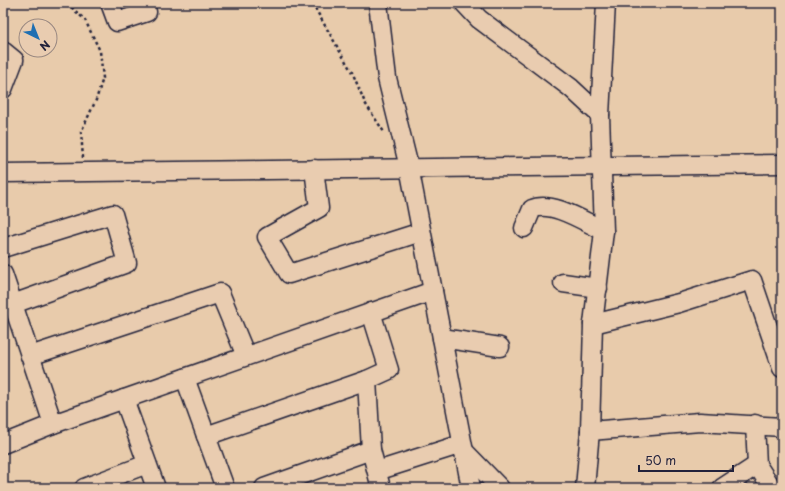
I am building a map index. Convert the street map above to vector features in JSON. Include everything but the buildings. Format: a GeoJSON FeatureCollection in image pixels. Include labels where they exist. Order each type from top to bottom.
{"type":"FeatureCollection","features":[{"type":"Feature","properties":{"kind":"street"},"geometry":{"type":"LineString","coordinates":[[110,3],[118,22],[147,12],[144,3]]}},
{"type":"Feature","properties":{"kind":"street"},"geometry":{"type":"LineString","coordinates":[[378,3],[387,78],[409,167],[471,488]]}},
{"type":"Feature","properties":{"kind":"street"},"geometry":{"type":"LineString","coordinates":[[464,3],[479,19],[571,88],[600,115]]}},
{"type":"Feature","properties":{"kind":"street"},"geometry":{"type":"LineString","coordinates":[[585,488],[590,431],[593,324],[604,231],[603,167],[600,115],[606,3]]}},
{"type":"Feature","properties":{"kind":"street"},"geometry":{"type":"LineString","coordinates":[[3,51],[14,60],[3,89]]}},
{"type":"Feature","properties":{"kind":"street"},"geometry":{"type":"LineString","coordinates":[[3,173],[97,173],[409,167],[603,167],[782,164]]}},
{"type":"Feature","properties":{"kind":"street"},"geometry":{"type":"LineString","coordinates":[[314,169],[319,208],[267,237],[289,274],[421,232]]}},
{"type":"Feature","properties":{"kind":"street"},"geometry":{"type":"LineString","coordinates":[[524,228],[532,209],[537,207],[558,209],[604,231]]}},
{"type":"Feature","properties":{"kind":"street"},"geometry":{"type":"LineString","coordinates":[[3,248],[113,214],[127,263],[13,304]]}},
{"type":"Feature","properties":{"kind":"street"},"geometry":{"type":"LineString","coordinates":[[3,274],[53,424]]}},
{"type":"Feature","properties":{"kind":"street"},"geometry":{"type":"LineString","coordinates":[[593,324],[679,303],[752,280],[782,368]]}},
{"type":"Feature","properties":{"kind":"street"},"geometry":{"type":"LineString","coordinates":[[563,282],[598,288]]}},
{"type":"Feature","properties":{"kind":"street"},"geometry":{"type":"LineString","coordinates":[[3,444],[53,424],[433,291]]}},
{"type":"Feature","properties":{"kind":"street"},"geometry":{"type":"LineString","coordinates":[[30,356],[220,293],[246,356]]}},
{"type":"Feature","properties":{"kind":"street"},"geometry":{"type":"LineString","coordinates":[[206,436],[367,380],[389,370],[371,312]]}},
{"type":"Feature","properties":{"kind":"street"},"geometry":{"type":"LineString","coordinates":[[442,338],[500,347]]}},
{"type":"Feature","properties":{"kind":"street"},"geometry":{"type":"LineString","coordinates":[[185,378],[225,488]]}},
{"type":"Feature","properties":{"kind":"street"},"geometry":{"type":"LineString","coordinates":[[367,380],[371,450],[379,480],[463,448]]}},
{"type":"Feature","properties":{"kind":"street"},"geometry":{"type":"LineString","coordinates":[[124,399],[156,488]]}},
{"type":"Feature","properties":{"kind":"street"},"geometry":{"type":"LineString","coordinates":[[590,431],[700,422],[755,424],[782,427]]}},
{"type":"Feature","properties":{"kind":"street"},"geometry":{"type":"LineString","coordinates":[[755,424],[757,465],[772,488]]}},
{"type":"Feature","properties":{"kind":"street"},"geometry":{"type":"LineString","coordinates":[[463,448],[500,488]]}},
{"type":"Feature","properties":{"kind":"street"},"geometry":{"type":"LineString","coordinates":[[264,488],[371,450]]}},
{"type":"Feature","properties":{"kind":"street"},"geometry":{"type":"LineString","coordinates":[[84,488],[147,464]]}},
{"type":"Feature","properties":{"kind":"street"},"geometry":{"type":"LineString","coordinates":[[722,488],[757,465]]}},
{"type":"Feature","properties":{"kind":"path"},"geometry":{"type":"LineString","coordinates":[[67,3],[85,20],[100,52],[103,78],[96,100],[81,132],[84,165],[97,173]]}},
{"type":"Feature","properties":{"kind":"path"},"geometry":{"type":"LineString","coordinates":[[312,3],[353,74],[365,103],[390,140],[402,141]]}}]}
